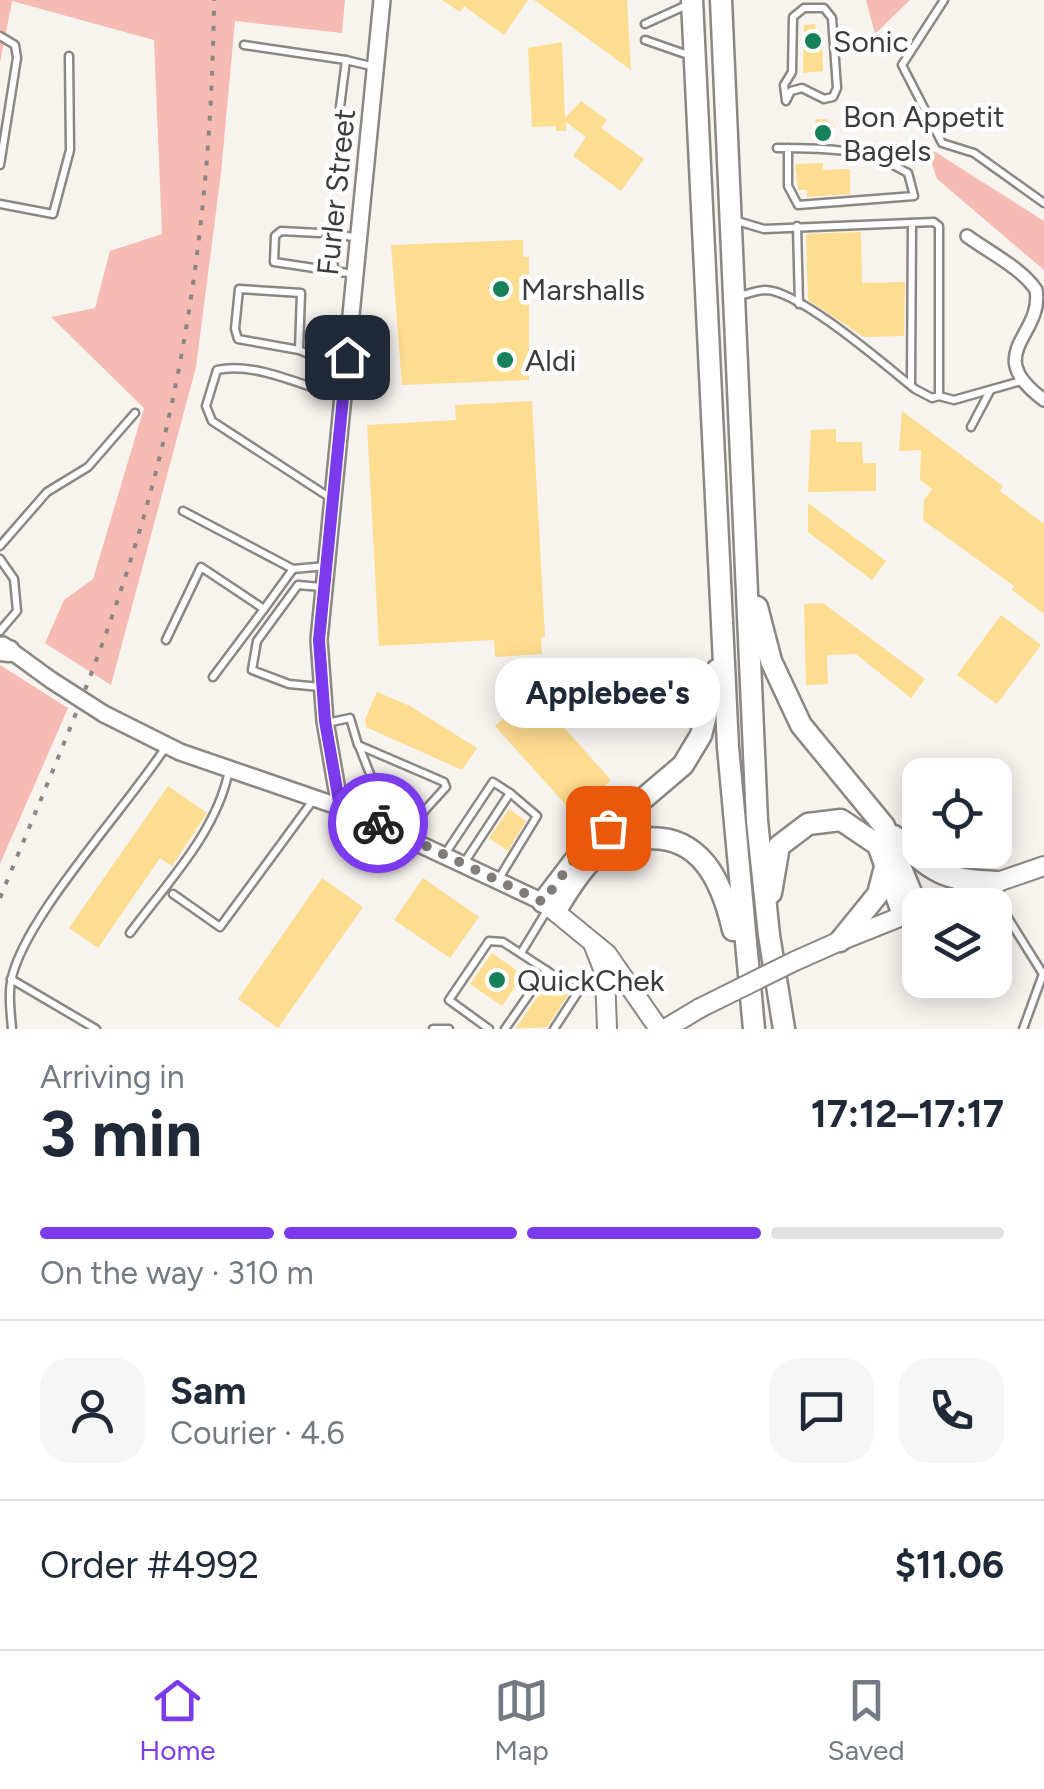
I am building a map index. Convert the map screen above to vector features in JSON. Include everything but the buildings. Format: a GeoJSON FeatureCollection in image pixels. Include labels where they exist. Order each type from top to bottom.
{"type":"FeatureCollection","features":[{"type":"Feature","properties":{"kind":"highway"},"geometry":{"type":"LineString","coordinates":[[721,0],[766,916],[784,1029]]}},
{"type":"Feature","properties":{"kind":"highway"},"geometry":{"type":"LineString","coordinates":[[692,1],[722,643],[752,1020]]}},
{"type":"Feature","properties":{"kind":"highway"},"geometry":{"type":"LineString","coordinates":[[746,568],[771,660],[801,726],[884,826],[939,874],[951,880],[992,884]]}},
{"type":"Feature","properties":{"kind":"highway"},"geometry":{"type":"LineString","coordinates":[[550,906],[582,850],[683,765],[706,720],[722,643]]}},
{"type":"Feature","properties":{"kind":"highway"},"geometry":{"type":"LineString","coordinates":[[766,916],[779,846],[808,824],[834,820],[858,828],[878,844],[885,865],[902,888]]}},
{"type":"Feature","properties":{"kind":"highway"},"geometry":{"type":"LineString","coordinates":[[884,826],[909,888]]}},
{"type":"Feature","properties":{"kind":"highway"},"geometry":{"type":"LineString","coordinates":[[550,906],[613,845],[647,838],[678,842],[705,860],[717,880],[752,1020]]}},
{"type":"Feature","properties":{"kind":"highway"},"geometry":{"type":"LineString","coordinates":[[840,941],[878,894],[885,865]]}},
{"type":"Feature","properties":{"kind":"main road"},"geometry":{"type":"LineString","coordinates":[[981,888],[1044,866]]}},
{"type":"Feature","properties":{"kind":"main road"},"geometry":{"type":"LineString","coordinates":[[550,906],[622,971],[662,1029],[795,961],[902,916]]}},
{"type":"Feature","properties":{"kind":"main road"},"geometry":{"type":"LineString","coordinates":[[592,941],[606,974],[607,1029]]}},
{"type":"Feature","properties":{"kind":"street","name":"Furler Street"},"geometry":{"type":"LineString","coordinates":[[340,807],[321,687],[324,588],[382,0]]}},
{"type":"Feature","properties":{"kind":"street"},"geometry":{"type":"LineString","coordinates":[[967,236],[1035,288],[1042,304],[1041,321],[1022,353],[1021,380],[1044,400]]}},
{"type":"Feature","properties":{"kind":"street"},"geometry":{"type":"LineString","coordinates":[[3,648],[104,714],[166,746],[340,807],[550,906]]}},
{"type":"Feature","properties":{"kind":"lane"},"geometry":{"type":"LineString","coordinates":[[944,0],[902,65],[917,100],[942,143],[974,153],[1044,204]]}},
{"type":"Feature","properties":{"kind":"lane"},"geometry":{"type":"LineString","coordinates":[[645,24],[692,1]]}},
{"type":"Feature","properties":{"kind":"lane"},"geometry":{"type":"LineString","coordinates":[[792,72],[802,88],[824,100],[833,98],[838,88],[832,18],[824,8],[804,8],[793,17],[792,72],[784,85],[786,101],[791,91],[802,88]]}},
{"type":"Feature","properties":{"kind":"lane"},"geometry":{"type":"LineString","coordinates":[[0,36],[15,45],[17,58],[0,164]]}},
{"type":"Feature","properties":{"kind":"lane"},"geometry":{"type":"LineString","coordinates":[[646,40],[696,58]]}},
{"type":"Feature","properties":{"kind":"lane"},"geometry":{"type":"LineString","coordinates":[[244,45],[376,67]]}},
{"type":"Feature","properties":{"kind":"lane"},"geometry":{"type":"LineString","coordinates":[[0,204],[52,214],[70,150],[69,56]]}},
{"type":"Feature","properties":{"kind":"lane"},"geometry":{"type":"LineString","coordinates":[[340,108],[346,60]]}},
{"type":"Feature","properties":{"kind":"lane"},"geometry":{"type":"LineString","coordinates":[[778,148],[788,148],[846,149],[880,156],[908,173],[914,196],[869,197],[854,204],[798,205],[791,199],[788,148]]}},
{"type":"Feature","properties":{"kind":"lane"},"geometry":{"type":"LineString","coordinates":[[731,218],[764,230],[934,222],[941,238],[939,396]]}},
{"type":"Feature","properties":{"kind":"lane"},"geometry":{"type":"LineString","coordinates":[[911,386],[912,223]]}},
{"type":"Feature","properties":{"kind":"lane"},"geometry":{"type":"LineString","coordinates":[[797,226],[799,305]]}},
{"type":"Feature","properties":{"kind":"lane"},"geometry":{"type":"LineString","coordinates":[[355,274],[280,266],[273,258],[275,236],[280,231],[359,237]]}},
{"type":"Feature","properties":{"kind":"lane"},"geometry":{"type":"LineString","coordinates":[[335,272],[332,256],[338,235]]}},
{"type":"Feature","properties":{"kind":"lane"},"geometry":{"type":"LineString","coordinates":[[299,350],[301,293],[239,289],[235,329],[238,339],[299,350],[321,359],[347,357]]}},
{"type":"Feature","properties":{"kind":"lane"},"geometry":{"type":"LineString","coordinates":[[734,298],[766,290],[799,305],[932,398],[954,400],[1021,380]]}},
{"type":"Feature","properties":{"kind":"lane"},"geometry":{"type":"LineString","coordinates":[[321,359],[332,380],[343,390]]}},
{"type":"Feature","properties":{"kind":"lane"},"geometry":{"type":"LineString","coordinates":[[333,500],[212,421],[206,406],[217,370],[224,368],[343,390]]}},
{"type":"Feature","properties":{"kind":"lane"},"geometry":{"type":"LineString","coordinates":[[971,427],[990,390]]}},
{"type":"Feature","properties":{"kind":"lane"},"geometry":{"type":"LineString","coordinates":[[0,546],[47,492],[101,454],[135,413]]}},
{"type":"Feature","properties":{"kind":"lane"},"geometry":{"type":"LineString","coordinates":[[183,511],[293,569],[326,566]]}},
{"type":"Feature","properties":{"kind":"lane"},"geometry":{"type":"LineString","coordinates":[[0,559],[14,579],[17,611],[0,631]]}},
{"type":"Feature","properties":{"kind":"lane"},"geometry":{"type":"LineString","coordinates":[[166,640],[201,567],[264,609]]}},
{"type":"Feature","properties":{"kind":"lane"},"geometry":{"type":"LineString","coordinates":[[213,676],[293,569]]}},
{"type":"Feature","properties":{"kind":"lane"},"geometry":{"type":"LineString","coordinates":[[321,687],[289,684],[252,670],[257,641],[298,585],[324,588]]}},
{"type":"Feature","properties":{"kind":"lane"},"geometry":{"type":"LineString","coordinates":[[325,723],[354,720],[358,745],[374,784],[425,810]]}},
{"type":"Feature","properties":{"kind":"lane"},"geometry":{"type":"LineString","coordinates":[[358,745],[444,782],[446,787],[425,810],[410,837]]}},
{"type":"Feature","properties":{"kind":"lane"},"geometry":{"type":"LineString","coordinates":[[12,1029],[11,979],[63,883],[110,828],[166,746]]}},
{"type":"Feature","properties":{"kind":"lane"},"geometry":{"type":"LineString","coordinates":[[130,933],[211,822],[224,797],[229,769]]}},
{"type":"Feature","properties":{"kind":"lane"},"geometry":{"type":"LineString","coordinates":[[445,854],[493,782],[537,816],[497,881]]}},
{"type":"Feature","properties":{"kind":"lane"},"geometry":{"type":"LineString","coordinates":[[464,863],[510,793]]}},
{"type":"Feature","properties":{"kind":"lane"},"geometry":{"type":"LineString","coordinates":[[174,894],[220,927],[315,798]]}},
{"type":"Feature","properties":{"kind":"lane"},"geometry":{"type":"LineString","coordinates":[[992,884],[1042,974],[1023,1029]]}},
{"type":"Feature","properties":{"kind":"lane"},"geometry":{"type":"LineString","coordinates":[[520,953],[550,906]]}},
{"type":"Feature","properties":{"kind":"lane"},"geometry":{"type":"LineString","coordinates":[[489,1029],[449,1000],[490,941],[496,939],[578,992],[554,1025]]}},
{"type":"Feature","properties":{"kind":"lane"},"geometry":{"type":"LineString","coordinates":[[505,1029],[528,1004],[546,970]]}},
{"type":"Feature","properties":{"kind":"lane"},"geometry":{"type":"LineString","coordinates":[[11,979],[96,1029]]}},
{"type":"Feature","properties":{"kind":"lane"},"geometry":{"type":"LineString","coordinates":[[432,1029],[449,1029]]}},
{"type":"Feature","properties":{"kind":"shaded area"},"geometry":{"type":"Polygon","coordinates":[[[0,0],[345,0],[342,33],[235,21],[221,173],[196,367],[111,685],[45,643],[64,600],[93,579],[144,408],[51,317],[95,308],[110,251],[162,234],[154,40],[12,1],[0,63],[0,0]]]}},
{"type":"Feature","properties":{"kind":"shaded area"},"geometry":{"type":"Polygon","coordinates":[[[866,0],[910,0],[875,34],[866,0]]]}},
{"type":"Feature","properties":{"kind":"shaded area"},"geometry":{"type":"Polygon","coordinates":[[[926,146],[1044,221],[1044,270],[937,179],[926,146]]]}},
{"type":"Feature","properties":{"kind":"shaded area"},"geometry":{"type":"Polygon","coordinates":[[[0,665],[68,708],[0,864],[0,665]]]}},
{"type":"Feature","properties":{"kind":"railway"},"geometry":{"type":"LineString","coordinates":[[0,898],[102,645],[131,559],[168,422],[202,212],[214,0]]}},
{"type":"Feature","properties":{"kind":"way so far"},"geometry":{"type":"LineString","coordinates":[[378,823],[543,902],[582,850],[608,828]]}},
{"type":"Feature","properties":{"kind":"place","name":"Sonic"},"geometry":{"type":"Point","coordinates":[813,41]}},
{"type":"Feature","properties":{"kind":"place","name":"Bon Appetit Bagels"},"geometry":{"type":"Point","coordinates":[823,133]}},
{"type":"Feature","properties":{"kind":"place","name":"Marshalls"},"geometry":{"type":"Point","coordinates":[501,289]}},
{"type":"Feature","properties":{"kind":"place","name":"Aldi"},"geometry":{"type":"Point","coordinates":[505,360]}},
{"type":"Feature","properties":{"kind":"place","name":"Applebee's"},"geometry":{"type":"Point","coordinates":[608,828]}},
{"type":"Feature","properties":{"kind":"place","name":"QuickChek"},"geometry":{"type":"Point","coordinates":[497,980]}},
{"type":"Feature","properties":{"kind":"route"},"geometry":{"type":"LineString","coordinates":[[347,357],[319,640],[320,681],[340,807],[378,823]]}}]}
